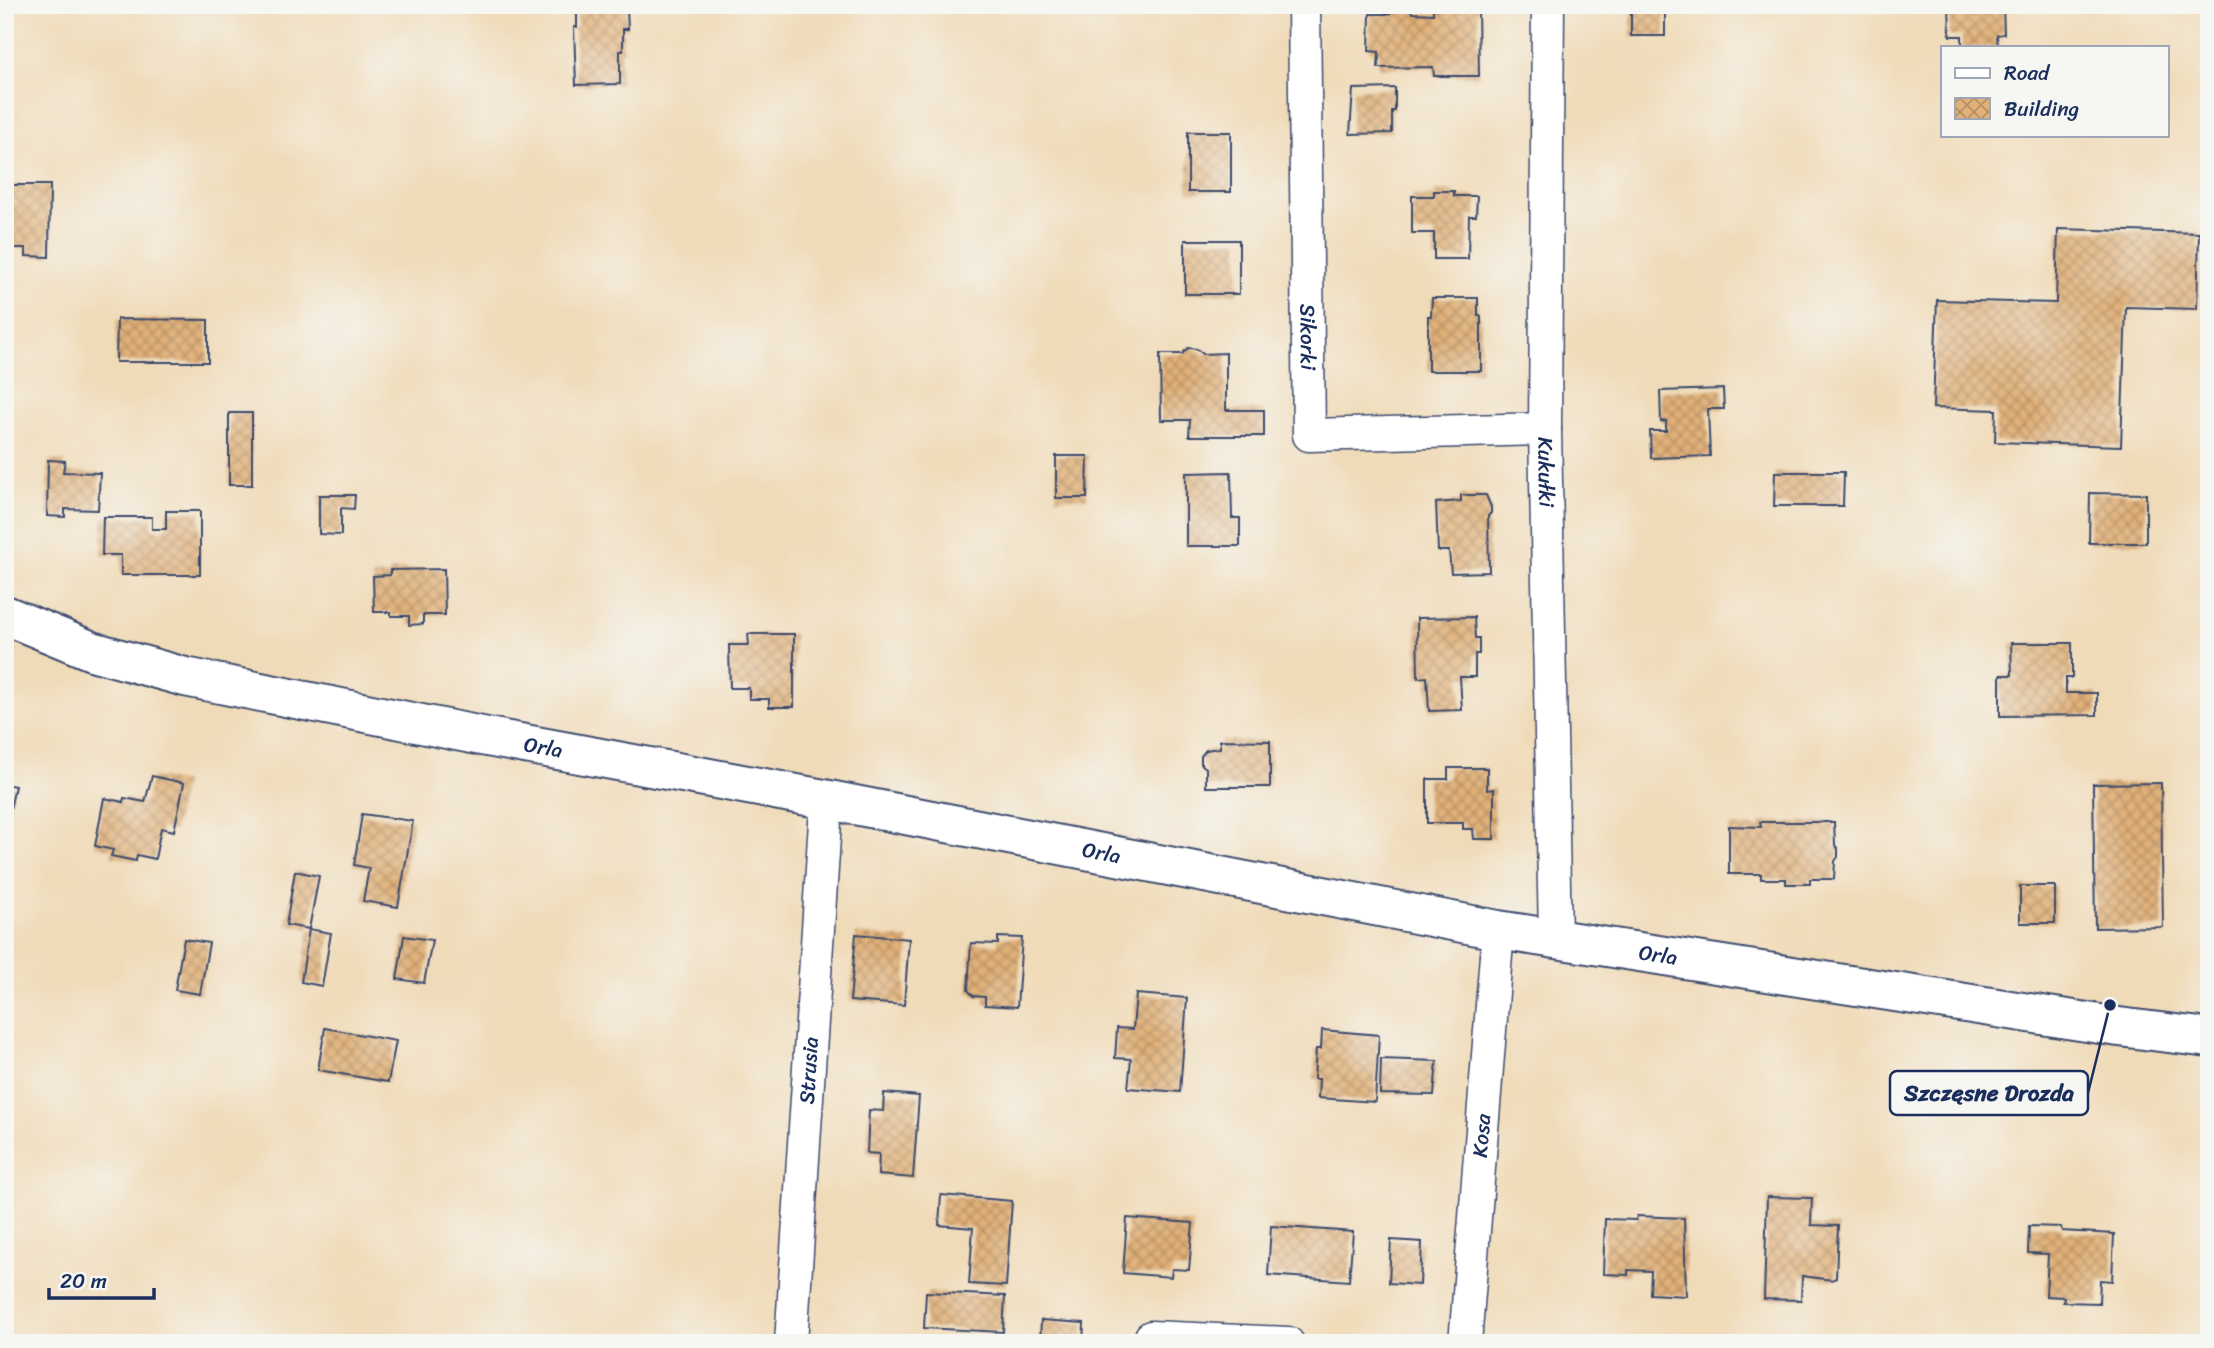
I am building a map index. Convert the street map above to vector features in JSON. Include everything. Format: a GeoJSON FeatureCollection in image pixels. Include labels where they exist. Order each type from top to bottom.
{"type":"FeatureCollection","features":[{"type":"Feature","properties":{"kind":"street","name":"Sikorki"},"geometry":{"type":"LineString","coordinates":[[1304,5],[1309,435],[1545,429]]}},
{"type":"Feature","properties":{"kind":"street","name":"Kukułki"},"geometry":{"type":"LineString","coordinates":[[1548,5],[1545,429],[1555,938]]}},
{"type":"Feature","properties":{"kind":"street","name":"Orla"},"geometry":{"type":"LineString","coordinates":[[5,615],[92,651],[185,677],[482,737],[829,800],[1498,930],[2119,1027],[2209,1038]]}},
{"type":"Feature","properties":{"kind":"street","name":"Strusia"},"geometry":{"type":"LineString","coordinates":[[792,1343],[825,821],[829,800]]}},
{"type":"Feature","properties":{"kind":"street","name":"Kosa"},"geometry":{"type":"LineString","coordinates":[[1465,1343],[1498,930]]}},
{"type":"Feature","properties":{"kind":"street"},"geometry":{"type":"LineString","coordinates":[[1151,1337],[1288,1343]]}},
{"type":"Feature","properties":{"kind":"building"},"geometry":{"type":"Polygon","coordinates":[[[574,5],[616,5],[620,10],[627,9],[628,29],[623,29],[623,51],[620,51],[620,84],[576,85],[574,27],[577,27],[577,13],[574,13],[574,5]]]}},
{"type":"Feature","properties":{"kind":"building"},"geometry":{"type":"Polygon","coordinates":[[[1433,5],[1478,5],[1479,76],[1434,76],[1433,67],[1378,68],[1379,52],[1369,51],[1370,14],[1390,14],[1395,8],[1408,8],[1413,13],[1433,14],[1433,5]]]}},
{"type":"Feature","properties":{"kind":"building"},"geometry":{"type":"Polygon","coordinates":[[[1631,5],[1665,5],[1665,36],[1631,36],[1631,5]]]}},
{"type":"Feature","properties":{"kind":"building"},"geometry":{"type":"Polygon","coordinates":[[[1949,5],[2003,5],[2004,34],[1997,35],[1998,46],[1962,46],[1962,36],[1950,36],[1949,5]]]}},
{"type":"Feature","properties":{"kind":"building"},"geometry":{"type":"Polygon","coordinates":[[[1395,88],[1392,133],[1350,134],[1353,89],[1395,88]]]}},
{"type":"Feature","properties":{"kind":"building"},"geometry":{"type":"Polygon","coordinates":[[[1188,132],[1231,132],[1231,192],[1188,192],[1188,132]]]}},
{"type":"Feature","properties":{"kind":"building"},"geometry":{"type":"Polygon","coordinates":[[[5,185],[50,185],[49,257],[26,256],[26,248],[5,248],[5,185]]]}},
{"type":"Feature","properties":{"kind":"building"},"geometry":{"type":"Polygon","coordinates":[[[1434,191],[1454,191],[1454,196],[1477,196],[1476,216],[1469,216],[1468,259],[1434,259],[1434,233],[1412,233],[1412,196],[1434,196],[1434,191]]]}},
{"type":"Feature","properties":{"kind":"building"},"geometry":{"type":"Polygon","coordinates":[[[2058,229],[2199,233],[2197,309],[2126,307],[2121,446],[1995,442],[1996,410],[1933,408],[1937,300],[2056,303],[2058,229]]]}},
{"type":"Feature","properties":{"kind":"building"},"geometry":{"type":"Polygon","coordinates":[[[1185,240],[1239,240],[1239,294],[1185,294],[1185,240]]]}},
{"type":"Feature","properties":{"kind":"building"},"geometry":{"type":"Polygon","coordinates":[[[1432,298],[1478,298],[1478,316],[1481,316],[1481,371],[1428,371],[1428,316],[1431,316],[1432,298]]]}},
{"type":"Feature","properties":{"kind":"building"},"geometry":{"type":"Polygon","coordinates":[[[117,319],[208,320],[208,362],[116,362],[117,319]]]}},
{"type":"Feature","properties":{"kind":"building"},"geometry":{"type":"Polygon","coordinates":[[[1188,348],[1197,349],[1203,354],[1226,353],[1226,410],[1264,410],[1264,436],[1189,436],[1190,420],[1161,420],[1160,354],[1182,354],[1188,348]]]}},
{"type":"Feature","properties":{"kind":"building"},"geometry":{"type":"Polygon","coordinates":[[[1723,389],[1724,409],[1708,409],[1710,456],[1651,458],[1650,431],[1666,431],[1666,421],[1661,422],[1660,391],[1723,389]]]}},
{"type":"Feature","properties":{"kind":"building"},"geometry":{"type":"Polygon","coordinates":[[[229,413],[252,413],[252,485],[229,485],[229,413]]]}},
{"type":"Feature","properties":{"kind":"building"},"geometry":{"type":"Polygon","coordinates":[[[1056,456],[1088,456],[1087,498],[1056,498],[1056,456]]]}},
{"type":"Feature","properties":{"kind":"building"},"geometry":{"type":"Polygon","coordinates":[[[48,460],[65,461],[63,472],[100,473],[98,510],[65,509],[65,517],[47,516],[48,460]]]}},
{"type":"Feature","properties":{"kind":"building"},"geometry":{"type":"Polygon","coordinates":[[[1231,472],[1232,518],[1240,518],[1240,546],[1186,546],[1186,473],[1231,472]]]}},
{"type":"Feature","properties":{"kind":"building"},"geometry":{"type":"Polygon","coordinates":[[[1775,472],[1844,472],[1843,506],[1774,506],[1775,472]]]}},
{"type":"Feature","properties":{"kind":"building"},"geometry":{"type":"Polygon","coordinates":[[[2090,493],[2146,494],[2146,543],[2089,543],[2090,493]]]}},
{"type":"Feature","properties":{"kind":"building"},"geometry":{"type":"Polygon","coordinates":[[[319,495],[355,495],[354,509],[341,508],[341,535],[319,534],[319,495]]]}},
{"type":"Feature","properties":{"kind":"building"},"geometry":{"type":"Polygon","coordinates":[[[1461,495],[1486,495],[1491,507],[1488,516],[1489,572],[1451,573],[1449,551],[1438,551],[1436,503],[1461,501],[1461,495]]]}},
{"type":"Feature","properties":{"kind":"building"},"geometry":{"type":"Polygon","coordinates":[[[166,511],[200,511],[200,575],[121,575],[121,555],[102,555],[103,517],[152,517],[152,529],[166,529],[166,511]]]}},
{"type":"Feature","properties":{"kind":"building"},"geometry":{"type":"Polygon","coordinates":[[[444,569],[445,615],[423,615],[423,624],[409,625],[409,616],[374,612],[373,576],[390,575],[390,570],[444,569]]]}},
{"type":"Feature","properties":{"kind":"building"},"geometry":{"type":"Polygon","coordinates":[[[1474,617],[1475,638],[1479,638],[1479,654],[1475,654],[1475,677],[1460,677],[1462,710],[1429,711],[1427,677],[1418,678],[1417,618],[1474,617]]]}},
{"type":"Feature","properties":{"kind":"building"},"geometry":{"type":"Polygon","coordinates":[[[748,634],[794,634],[794,707],[769,707],[769,699],[749,699],[749,688],[730,688],[729,645],[749,645],[748,634]]]}},
{"type":"Feature","properties":{"kind":"building"},"geometry":{"type":"Polygon","coordinates":[[[2011,643],[2072,643],[2072,678],[2066,678],[2066,693],[2097,693],[2097,715],[2000,716],[2000,675],[2012,675],[2011,643]]]}},
{"type":"Feature","properties":{"kind":"building"},"geometry":{"type":"Polygon","coordinates":[[[1220,740],[1270,741],[1270,787],[1206,787],[1206,768],[1201,764],[1201,756],[1206,750],[1220,748],[1220,740]]]}},
{"type":"Feature","properties":{"kind":"building"},"geometry":{"type":"Polygon","coordinates":[[[1448,768],[1487,768],[1487,790],[1494,789],[1494,839],[1474,839],[1473,829],[1463,829],[1463,823],[1427,823],[1427,779],[1448,779],[1448,768]]]}},
{"type":"Feature","properties":{"kind":"building"},"geometry":{"type":"Polygon","coordinates":[[[152,776],[184,783],[174,831],[161,828],[155,859],[137,855],[136,861],[111,856],[113,850],[95,846],[104,798],[123,802],[124,798],[145,802],[152,776]]]}},
{"type":"Feature","properties":{"kind":"building"},"geometry":{"type":"Polygon","coordinates":[[[2161,783],[2163,927],[2095,928],[2093,784],[2161,783]]]}},
{"type":"Feature","properties":{"kind":"building"},"geometry":{"type":"Polygon","coordinates":[[[5,784],[15,786],[6,828],[5,828],[5,784]]]}},
{"type":"Feature","properties":{"kind":"building"},"geometry":{"type":"Polygon","coordinates":[[[362,814],[413,821],[398,907],[363,901],[369,868],[354,865],[362,814]]]}},
{"type":"Feature","properties":{"kind":"building"},"geometry":{"type":"Polygon","coordinates":[[[1760,822],[1834,822],[1838,857],[1835,861],[1834,879],[1810,879],[1810,884],[1786,884],[1786,879],[1761,879],[1761,874],[1729,874],[1729,826],[1761,827],[1760,822]]]}},
{"type":"Feature","properties":{"kind":"building"},"geometry":{"type":"Polygon","coordinates":[[[295,871],[319,876],[309,929],[286,925],[295,871]]]}},
{"type":"Feature","properties":{"kind":"building"},"geometry":{"type":"Polygon","coordinates":[[[2020,886],[2055,886],[2055,923],[2020,923],[2020,886]]]}},
{"type":"Feature","properties":{"kind":"building"},"geometry":{"type":"Polygon","coordinates":[[[309,929],[331,933],[322,986],[301,982],[309,929]]]}},
{"type":"Feature","properties":{"kind":"building"},"geometry":{"type":"Polygon","coordinates":[[[856,934],[909,939],[904,1005],[850,1001],[856,934]]]}},
{"type":"Feature","properties":{"kind":"building"},"geometry":{"type":"Polygon","coordinates":[[[404,936],[432,940],[424,983],[397,979],[404,936]]]}},
{"type":"Feature","properties":{"kind":"building"},"geometry":{"type":"Polygon","coordinates":[[[998,937],[1022,938],[1017,1007],[985,1005],[985,997],[973,996],[968,990],[971,943],[998,944],[998,937]]]}},
{"type":"Feature","properties":{"kind":"building"},"geometry":{"type":"Polygon","coordinates":[[[184,939],[209,943],[200,994],[175,990],[184,939]]]}},
{"type":"Feature","properties":{"kind":"building"},"geometry":{"type":"Polygon","coordinates":[[[1136,994],[1187,998],[1180,1092],[1128,1088],[1131,1059],[1115,1058],[1117,1028],[1133,1029],[1136,994]]]}},
{"type":"Feature","properties":{"kind":"building"},"geometry":{"type":"Polygon","coordinates":[[[325,1028],[396,1041],[388,1082],[318,1070],[325,1028]]]}},
{"type":"Feature","properties":{"kind":"building"},"geometry":{"type":"Polygon","coordinates":[[[1322,1030],[1379,1035],[1375,1102],[1318,1098],[1319,1079],[1314,1079],[1316,1049],[1321,1049],[1322,1030]]]}},
{"type":"Feature","properties":{"kind":"building"},"geometry":{"type":"Polygon","coordinates":[[[1381,1059],[1437,1061],[1434,1095],[1380,1094],[1381,1059]]]}},
{"type":"Feature","properties":{"kind":"building"},"geometry":{"type":"Polygon","coordinates":[[[884,1093],[919,1096],[913,1178],[878,1175],[879,1154],[867,1153],[869,1110],[883,1111],[884,1093]]]}},
{"type":"Feature","properties":{"kind":"building"},"geometry":{"type":"Polygon","coordinates":[[[941,1195],[1012,1201],[1006,1286],[969,1284],[973,1228],[939,1225],[941,1195]]]}},
{"type":"Feature","properties":{"kind":"building"},"geometry":{"type":"Polygon","coordinates":[[[1767,1197],[1812,1198],[1811,1225],[1838,1226],[1836,1278],[1832,1280],[1802,1276],[1801,1300],[1764,1299],[1767,1197]]]}},
{"type":"Feature","properties":{"kind":"building"},"geometry":{"type":"Polygon","coordinates":[[[1637,1216],[1684,1218],[1686,1296],[1650,1294],[1651,1271],[1628,1270],[1628,1275],[1603,1274],[1605,1219],[1636,1220],[1637,1216]]]}},
{"type":"Feature","properties":{"kind":"building"},"geometry":{"type":"Polygon","coordinates":[[[1127,1218],[1193,1223],[1189,1270],[1172,1269],[1171,1277],[1123,1273],[1127,1218]]]}},
{"type":"Feature","properties":{"kind":"building"},"geometry":{"type":"Polygon","coordinates":[[[1271,1226],[1353,1232],[1349,1281],[1268,1275],[1271,1226]]]}},
{"type":"Feature","properties":{"kind":"building"},"geometry":{"type":"Polygon","coordinates":[[[2029,1226],[2114,1234],[2112,1281],[2100,1280],[2099,1303],[2063,1302],[2064,1297],[2046,1296],[2048,1254],[2028,1253],[2029,1226]]]}},
{"type":"Feature","properties":{"kind":"building"},"geometry":{"type":"Polygon","coordinates":[[[1391,1240],[1422,1242],[1420,1285],[1389,1283],[1391,1240]]]}},
{"type":"Feature","properties":{"kind":"building"},"geometry":{"type":"Polygon","coordinates":[[[926,1292],[1005,1296],[1003,1332],[924,1328],[926,1292]]]}},
{"type":"Feature","properties":{"kind":"building"},"geometry":{"type":"Polygon","coordinates":[[[1041,1320],[1084,1323],[1083,1343],[1040,1343],[1041,1320]]]}},
{"type":"Feature","properties":{"kind":"place","name":"Szczęsne Drozda"},"geometry":{"type":"Point","coordinates":[2110,1005]}}]}
